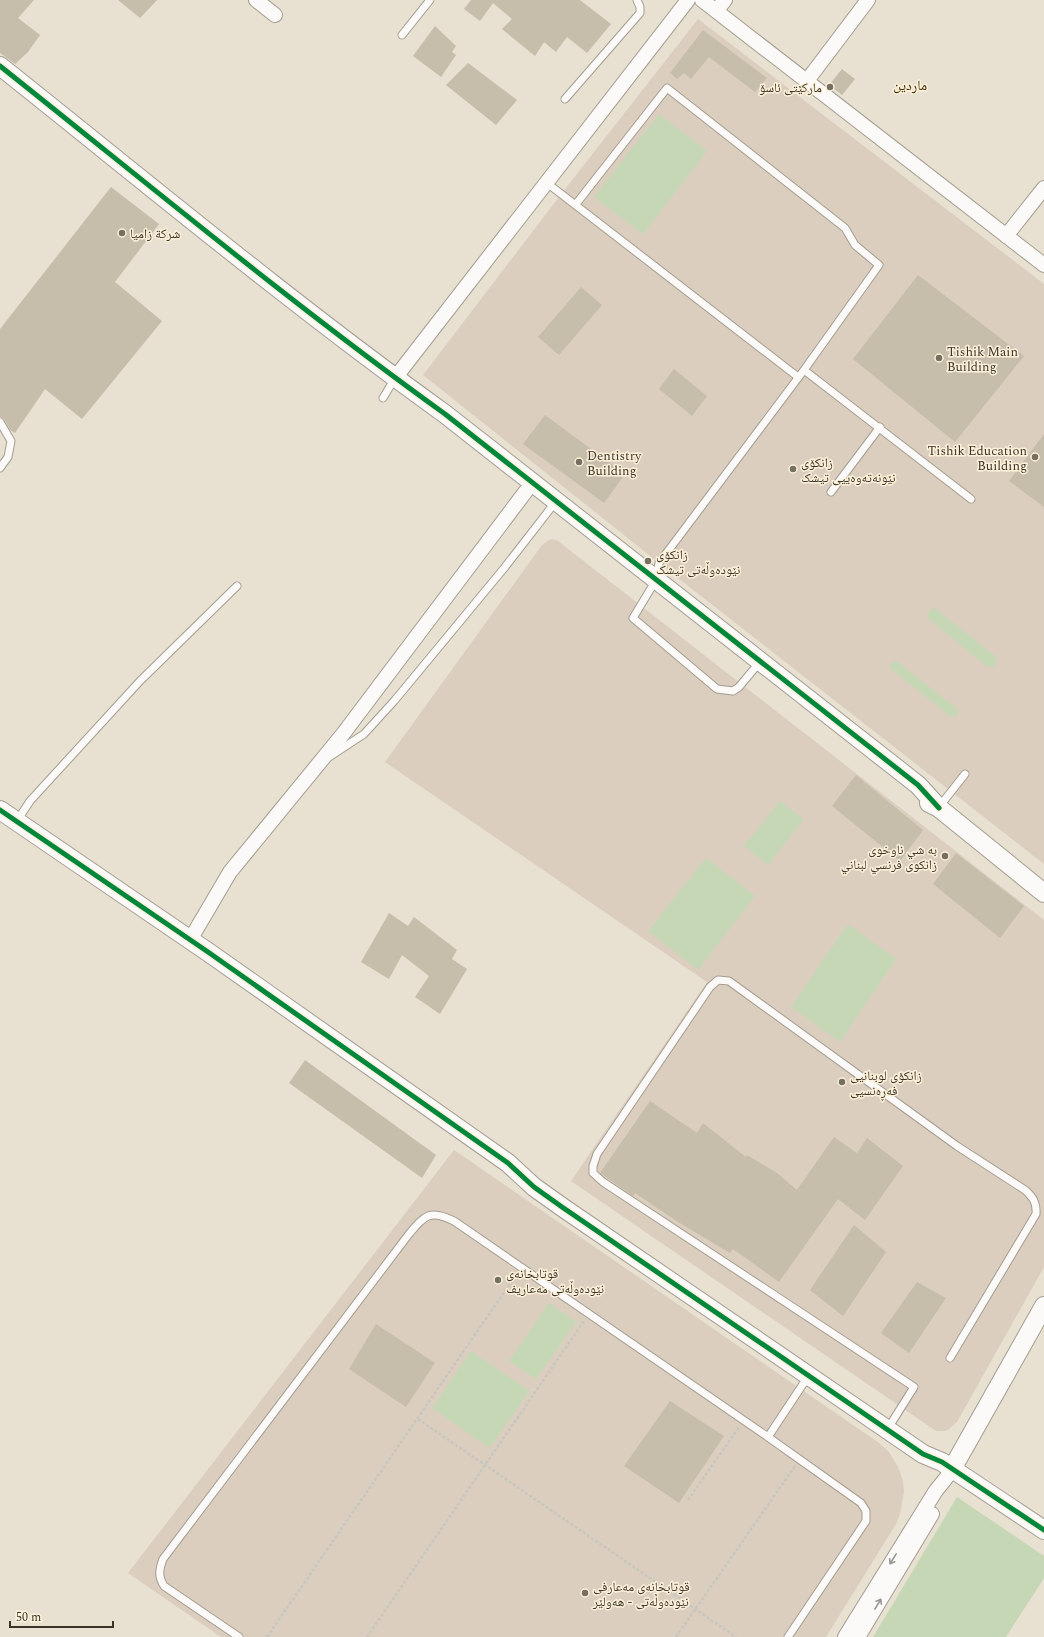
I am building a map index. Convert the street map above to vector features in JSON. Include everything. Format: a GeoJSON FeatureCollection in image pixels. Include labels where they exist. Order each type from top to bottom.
{"type":"FeatureCollection","features":[{"type":"Feature","properties":{"kind":"street"},"geometry":{"type":"LineString","coordinates":[[256,0],[275,15]]}},
{"type":"Feature","properties":{"kind":"street"},"geometry":{"type":"LineString","coordinates":[[395,378],[688,0]]}},
{"type":"Feature","properties":{"kind":"street"},"geometry":{"type":"LineString","coordinates":[[702,0],[806,82],[1044,264]]}},
{"type":"Feature","properties":{"kind":"street"},"geometry":{"type":"LineString","coordinates":[[716,11],[725,0]]}},
{"type":"Feature","properties":{"kind":"street"},"geometry":{"type":"LineString","coordinates":[[806,82],[868,0]]}},
{"type":"Feature","properties":{"kind":"street"},"geometry":{"type":"LineString","coordinates":[[0,66],[395,378],[445,414],[754,669],[912,793],[939,808]]}},
{"type":"Feature","properties":{"kind":"street"},"geometry":{"type":"LineString","coordinates":[[1006,236],[1044,188]]}},
{"type":"Feature","properties":{"kind":"street"},"geometry":{"type":"LineString","coordinates":[[395,378],[410,396],[427,412],[526,491],[918,785],[939,808],[1044,893]]}},
{"type":"Feature","properties":{"kind":"street"},"geometry":{"type":"LineString","coordinates":[[190,940],[230,872],[343,734],[526,491]]}},
{"type":"Feature","properties":{"kind":"street"},"geometry":{"type":"LineString","coordinates":[[0,810],[190,940],[508,1163],[537,1178],[567,1197],[811,1371],[947,1471],[1044,1530]]}},
{"type":"Feature","properties":{"kind":"street"},"geometry":{"type":"LineString","coordinates":[[845,1637],[940,1485],[1044,1306]]}},
{"type":"Feature","properties":{"kind":"street"},"geometry":{"type":"LineString","coordinates":[[811,1371],[930,1448],[947,1471],[946,1489],[943,1498],[858,1637]]}},
{"type":"Feature","properties":{"kind":"lane"},"geometry":{"type":"LineString","coordinates":[[402,34],[430,0]]}},
{"type":"Feature","properties":{"kind":"lane"},"geometry":{"type":"LineString","coordinates":[[565,99],[640,13],[640,7],[637,0]]}},
{"type":"Feature","properties":{"kind":"lane"},"geometry":{"type":"LineString","coordinates":[[576,204],[667,88],[845,228],[855,245],[879,265],[804,370],[659,563],[653,585],[633,618],[717,690],[733,690],[739,687],[754,669]]}},
{"type":"Feature","properties":{"kind":"lane"},"geometry":{"type":"LineString","coordinates":[[547,182],[798,378]]}},
{"type":"Feature","properties":{"kind":"lane"},"geometry":{"type":"LineString","coordinates":[[804,370],[880,427],[971,499]]}},
{"type":"Feature","properties":{"kind":"lane"},"geometry":{"type":"LineString","coordinates":[[384,398],[395,378]]}},
{"type":"Feature","properties":{"kind":"lane"},"geometry":{"type":"LineString","coordinates":[[0,422],[11,441],[8,457],[0,468]]}},
{"type":"Feature","properties":{"kind":"lane"},"geometry":{"type":"LineString","coordinates":[[831,492],[880,427]]}},
{"type":"Feature","properties":{"kind":"lane"},"geometry":{"type":"LineString","coordinates":[[321,761],[338,752],[364,734],[395,700],[505,567],[550,509]]}},
{"type":"Feature","properties":{"kind":"lane"},"geometry":{"type":"LineString","coordinates":[[16,822],[30,801],[140,681],[237,586]]}},
{"type":"Feature","properties":{"kind":"lane"},"geometry":{"type":"LineString","coordinates":[[939,808],[965,774]]}},
{"type":"Feature","properties":{"kind":"lane"},"geometry":{"type":"LineString","coordinates":[[892,1422],[914,1387],[610,1186],[593,1173],[593,1166],[597,1154],[710,987],[718,980],[729,981],[957,1146],[1025,1190],[1033,1197],[1036,1203],[1036,1214],[950,1358]]}},
{"type":"Feature","properties":{"kind":"lane"},"geometry":{"type":"LineString","coordinates":[[239,1637],[164,1586],[159,1578],[163,1559],[400,1246],[425,1216],[434,1214],[444,1216],[454,1221],[800,1459],[861,1503],[866,1511],[866,1521],[788,1637]]}},
{"type":"Feature","properties":{"kind":"lane"},"geometry":{"type":"LineString","coordinates":[[768,1437],[811,1371]]}},
{"type":"Feature","properties":{"kind":"path"},"geometry":{"type":"LineString","coordinates":[[266,1637],[521,1268]]}},
{"type":"Feature","properties":{"kind":"path"},"geometry":{"type":"LineString","coordinates":[[367,1637],[589,1314]]}},
{"type":"Feature","properties":{"kind":"path"},"geometry":{"type":"LineString","coordinates":[[418,1419],[486,1464],[736,1637]]}},
{"type":"Feature","properties":{"kind":"path"},"geometry":{"type":"LineString","coordinates":[[688,1500],[743,1420]]}},
{"type":"Feature","properties":{"kind":"path"},"geometry":{"type":"LineString","coordinates":[[676,1637],[800,1459]]}},
{"type":"Feature","properties":{"kind":"shaded area","name":"زانکۆی نێونەتەوەییی تیشک"},"geometry":{"type":"Polygon","coordinates":[[[698,19],[1044,284],[1044,864],[683,582],[423,375],[562,193],[698,19]]]}},
{"type":"Feature","properties":{"kind":"shaded area","name":"زانکۆی لوبنانیی فەڕەنسیی"},"geometry":{"type":"Polygon","coordinates":[[[553,539],[558,541],[1044,920],[1044,1267],[957,1422],[948,1430],[936,1431],[571,1181],[707,982],[385,762],[542,545],[553,539]]]}},
{"type":"Feature","properties":{"kind":"shaded area","name":"قوتابخانەی نێودەوڵەتی مەعاریف"},"geometry":{"type":"Polygon","coordinates":[[[454,1150],[879,1443],[889,1452],[898,1467],[903,1481],[904,1492],[900,1514],[896,1524],[826,1637],[221,1637],[128,1573],[454,1150]]]}},
{"type":"Feature","properties":{"kind":"green space"},"geometry":{"type":"Polygon","coordinates":[[[659,114],[707,151],[643,234],[594,197],[659,114]]]}},
{"type":"Feature","properties":{"kind":"green space"},"geometry":{"type":"Polygon","coordinates":[[[932,608],[937,610],[995,656],[997,661],[995,666],[986,666],[929,619],[927,615],[932,608]]]}},
{"type":"Feature","properties":{"kind":"green space"},"geometry":{"type":"Polygon","coordinates":[[[893,661],[898,662],[956,708],[958,713],[956,717],[950,716],[892,670],[889,666],[893,661]]]}},
{"type":"Feature","properties":{"kind":"green space"},"geometry":{"type":"Polygon","coordinates":[[[780,801],[804,819],[768,865],[744,846],[780,801]]]}},
{"type":"Feature","properties":{"kind":"green space"},"geometry":{"type":"Polygon","coordinates":[[[706,858],[755,896],[698,970],[648,931],[706,858]]]}},
{"type":"Feature","properties":{"kind":"green space"},"geometry":{"type":"Polygon","coordinates":[[[848,924],[896,959],[840,1042],[791,1007],[848,924]]]}},
{"type":"Feature","properties":{"kind":"green space"},"geometry":{"type":"Polygon","coordinates":[[[549,1303],[576,1322],[536,1379],[509,1361],[549,1303]]]}},
{"type":"Feature","properties":{"kind":"green space"},"geometry":{"type":"Polygon","coordinates":[[[471,1351],[529,1391],[490,1448],[432,1408],[471,1351]]]}},
{"type":"Feature","properties":{"kind":"green space"},"geometry":{"type":"Polygon","coordinates":[[[957,1497],[1044,1556],[1044,1578],[1006,1637],[873,1637],[957,1497]]]}},
{"type":"Feature","properties":{"kind":"building"},"geometry":{"type":"Polygon","coordinates":[[[0,0],[34,0],[18,18],[40,35],[28,52],[15,64],[0,53],[0,0]]]}},
{"type":"Feature","properties":{"kind":"building"},"geometry":{"type":"Polygon","coordinates":[[[118,0],[157,0],[140,18],[118,0]]]}},
{"type":"Feature","properties":{"kind":"building"},"geometry":{"type":"Polygon","coordinates":[[[471,0],[580,0],[611,24],[587,53],[567,37],[556,52],[544,42],[535,56],[502,29],[512,19],[493,3],[480,21],[464,9],[471,0]]]}},
{"type":"Feature","properties":{"kind":"building"},"geometry":{"type":"Polygon","coordinates":[[[435,26],[456,46],[452,52],[456,55],[441,77],[413,56],[435,26]]]}},
{"type":"Feature","properties":{"kind":"building"},"geometry":{"type":"Polygon","coordinates":[[[703,30],[767,78],[755,92],[709,57],[691,79],[684,73],[677,79],[670,73],[703,30]]]}},
{"type":"Feature","properties":{"kind":"building"},"geometry":{"type":"Polygon","coordinates":[[[468,63],[517,100],[496,125],[446,85],[468,63]]]}},
{"type":"Feature","properties":{"kind":"building"},"geometry":{"type":"Polygon","coordinates":[[[842,69],[855,79],[842,95],[829,85],[842,69]]]}},
{"type":"Feature","properties":{"kind":"building"},"geometry":{"type":"Polygon","coordinates":[[[111,187],[159,224],[115,282],[162,321],[82,419],[45,389],[15,433],[10,430],[4,419],[0,417],[0,329],[111,187]]]}},
{"type":"Feature","properties":{"kind":"building","name":"Tishik Main Building"},"geometry":{"type":"Polygon","coordinates":[[[918,275],[1024,356],[955,442],[853,359],[918,275]]]}},
{"type":"Feature","properties":{"kind":"building"},"geometry":{"type":"Polygon","coordinates":[[[581,287],[602,305],[559,355],[538,337],[581,287]]]}},
{"type":"Feature","properties":{"kind":"building"},"geometry":{"type":"Polygon","coordinates":[[[674,369],[707,396],[692,416],[659,389],[674,369]]]}},
{"type":"Feature","properties":{"kind":"building","name":"Dentistry Building"},"geometry":{"type":"Polygon","coordinates":[[[545,415],[625,474],[604,503],[523,444],[545,415]]]}},
{"type":"Feature","properties":{"kind":"building","name":"Tishik Education Building"},"geometry":{"type":"Polygon","coordinates":[[[1044,434],[1044,507],[1009,481],[1044,434]]]}},
{"type":"Feature","properties":{"kind":"building"},"geometry":{"type":"Polygon","coordinates":[[[856,775],[923,830],[900,861],[832,806],[856,775]]]}},
{"type":"Feature","properties":{"kind":"building"},"geometry":{"type":"Polygon","coordinates":[[[956,853],[1024,906],[1000,938],[933,884],[956,853]]]}},
{"type":"Feature","properties":{"kind":"building"},"geometry":{"type":"Polygon","coordinates":[[[389,913],[408,926],[414,917],[457,950],[452,959],[467,969],[440,1014],[415,997],[429,976],[402,955],[389,979],[361,962],[389,913]]]}},
{"type":"Feature","properties":{"kind":"building"},"geometry":{"type":"Polygon","coordinates":[[[305,1060],[436,1155],[422,1178],[289,1083],[305,1060]]]}},
{"type":"Feature","properties":{"kind":"building"},"geometry":{"type":"Polygon","coordinates":[[[650,1101],[697,1133],[703,1123],[746,1157],[747,1155],[777,1173],[797,1190],[834,1137],[857,1153],[867,1138],[903,1166],[865,1220],[838,1199],[779,1282],[733,1249],[730,1253],[678,1222],[635,1193],[633,1196],[600,1173],[650,1101]]]}},
{"type":"Feature","properties":{"kind":"building"},"geometry":{"type":"Polygon","coordinates":[[[854,1225],[886,1252],[843,1316],[810,1290],[854,1225]]]}},
{"type":"Feature","properties":{"kind":"building"},"geometry":{"type":"Polygon","coordinates":[[[917,1282],[946,1298],[909,1353],[881,1333],[917,1282]]]}},
{"type":"Feature","properties":{"kind":"building"},"geometry":{"type":"Polygon","coordinates":[[[376,1324],[435,1363],[406,1407],[349,1369],[376,1324]]]}},
{"type":"Feature","properties":{"kind":"building"},"geometry":{"type":"Polygon","coordinates":[[[670,1401],[724,1436],[679,1503],[624,1466],[670,1401]]]}},
{"type":"Feature","properties":{"kind":"cycle path"},"geometry":{"type":"LineString","coordinates":[[0,66],[165,199],[332,330],[445,414],[918,785],[939,808]]}},
{"type":"Feature","properties":{"kind":"cycle path"},"geometry":{"type":"LineString","coordinates":[[0,810],[208,952],[508,1163],[534,1187],[562,1207],[923,1454],[942,1462],[1044,1530]]}},
{"type":"Feature","properties":{"kind":"place","name":"مارکێتی ئاسۆ"},"geometry":{"type":"Point","coordinates":[830,87]}},
{"type":"Feature","properties":{"kind":"place","name":"شركة زاميا"},"geometry":{"type":"Point","coordinates":[122,233]}},
{"type":"Feature","properties":{"kind":"place","name":"Tishik Main Building"},"geometry":{"type":"Point","coordinates":[939,358]}},
{"type":"Feature","properties":{"kind":"place","name":"Tishik Education Building"},"geometry":{"type":"Point","coordinates":[1035,457]}},
{"type":"Feature","properties":{"kind":"place","name":"Dentistry Building"},"geometry":{"type":"Point","coordinates":[579,462]}},
{"type":"Feature","properties":{"kind":"place","name":"زانکۆی نێونەتەوەییی تیشک"},"geometry":{"type":"Point","coordinates":[793,469]}},
{"type":"Feature","properties":{"kind":"place","name":"زانکۆی نێودەوڵەتی تیشک"},"geometry":{"type":"Point","coordinates":[648,561]}},
{"type":"Feature","properties":{"kind":"place","name":"به شي ناوخوى زانكوى فرنسي لبناني"},"geometry":{"type":"Point","coordinates":[945,856]}},
{"type":"Feature","properties":{"kind":"place","name":"زانکۆی لوبنانیی فەڕەنسیی"},"geometry":{"type":"Point","coordinates":[842,1082]}},
{"type":"Feature","properties":{"kind":"place","name":"قوتابخانەی نێودەوڵەتی مەعاریف"},"geometry":{"type":"Point","coordinates":[498,1280]}},
{"type":"Feature","properties":{"kind":"place","name":"قوتابخانەی مەعارفی نێودەوڵەتی - هەولێر"},"geometry":{"type":"Point","coordinates":[585,1593]}},
{"type":"Feature","properties":{"kind":"district","name":"ماردین"},"geometry":{"type":"Point","coordinates":[910,85]}}]}
